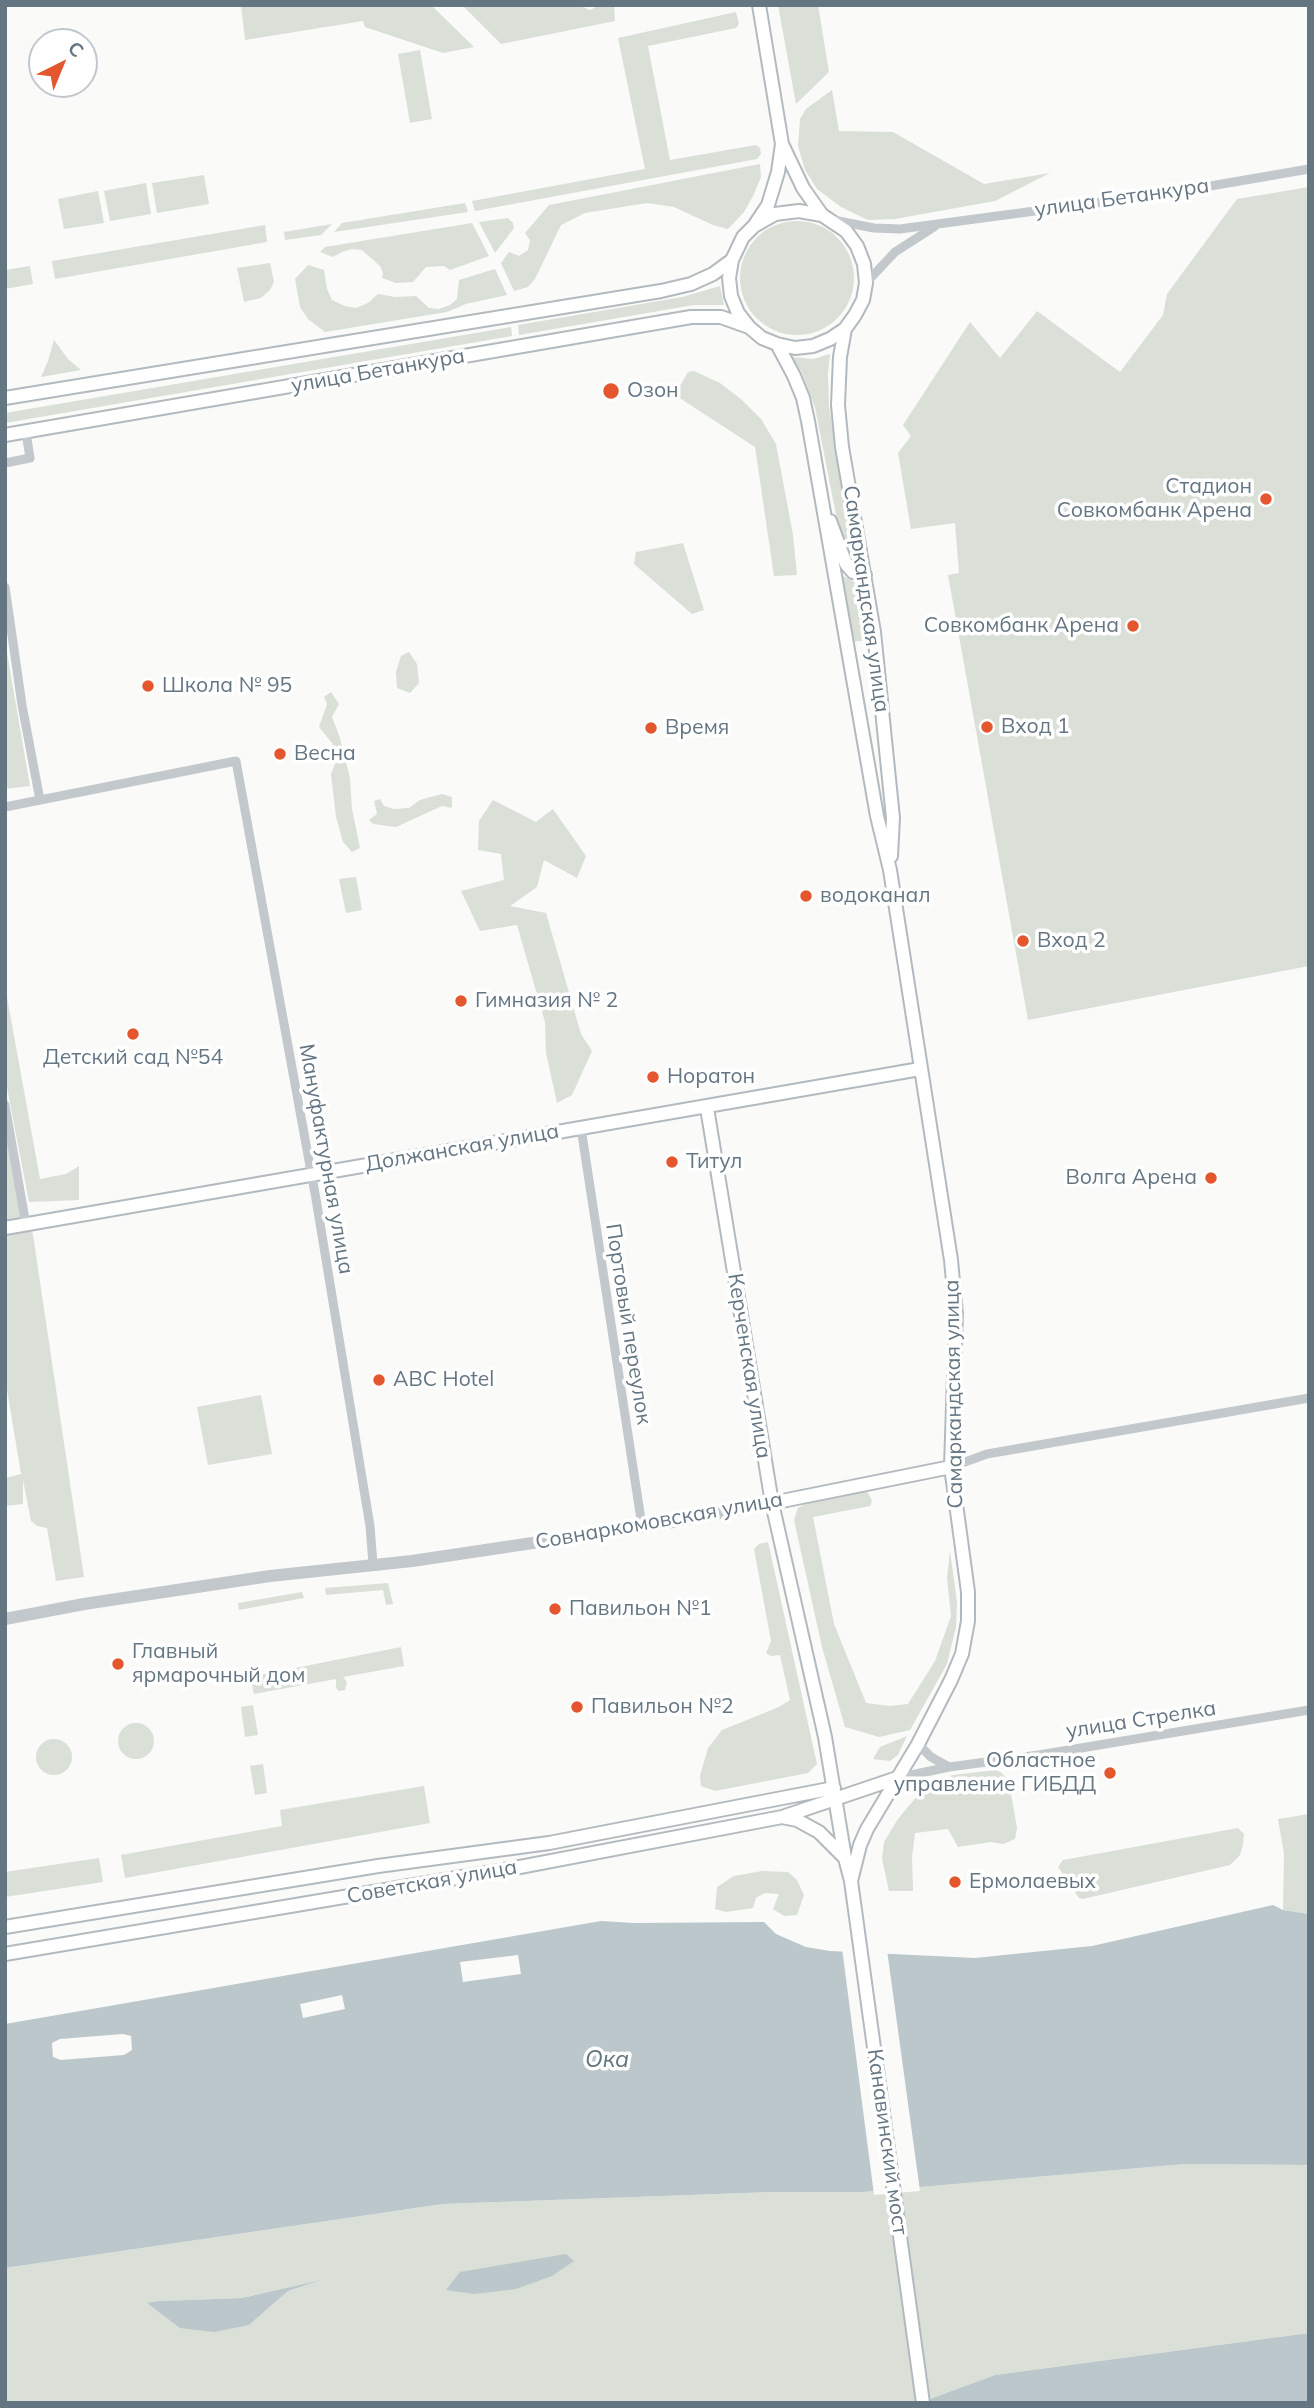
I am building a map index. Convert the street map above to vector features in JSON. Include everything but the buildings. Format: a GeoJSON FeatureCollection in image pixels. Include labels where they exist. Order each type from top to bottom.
{"type":"FeatureCollection","features":[{"type":"Feature","properties":{"kind":"main road"},"geometry":{"type":"LineString","coordinates":[[759,5],[782,144],[803,188],[826,217],[846,231],[857,246],[864,264],[866,283],[859,307],[845,328],[830,339],[813,346],[795,348],[762,338],[749,327],[738,313],[731,296],[729,278],[732,260],[743,237],[768,205],[782,144]]}},
{"type":"Feature","properties":{"kind":"main road"},"geometry":{"type":"LineString","coordinates":[[754,226],[775,214],[799,211],[826,217]]}},
{"type":"Feature","properties":{"kind":"main road","name":"улица Бетанкура"},"geometry":{"type":"LineString","coordinates":[[5,398],[661,291],[691,284],[713,274],[732,260]]}},
{"type":"Feature","properties":{"kind":"main road","name":"улица Бетанкура"},"geometry":{"type":"LineString","coordinates":[[5,435],[691,317],[721,317],[749,327]]}},
{"type":"Feature","properties":{"kind":"main road","name":"Самаркандская улица"},"geometry":{"type":"LineString","coordinates":[[845,328],[840,357],[838,405],[842,447],[879,673],[892,805],[890,870]]}},
{"type":"Feature","properties":{"kind":"main road","name":"Самаркандская улица"},"geometry":{"type":"LineString","coordinates":[[777,344],[803,398],[877,816],[890,870],[957,1314],[951,1467],[968,1592],[968,1620],[962,1654],[918,1744],[867,1829],[851,1881]]}},
{"type":"Feature","properties":{"kind":"main road"},"geometry":{"type":"LineString","coordinates":[[823,512],[832,524],[846,564],[853,572],[865,575]]}},
{"type":"Feature","properties":{"kind":"main road","name":"Должанская улица"},"geometry":{"type":"LineString","coordinates":[[5,1228],[920,1069]]}},
{"type":"Feature","properties":{"kind":"main road","name":"Керченская улица"},"geometry":{"type":"LineString","coordinates":[[707,1108],[772,1503],[805,1643],[845,1858]]}},
{"type":"Feature","properties":{"kind":"main road","name":"Совнаркомовская улица"},"geometry":{"type":"LineString","coordinates":[[772,1503],[951,1467]]}},
{"type":"Feature","properties":{"kind":"main road"},"geometry":{"type":"LineString","coordinates":[[835,1794],[897,1779]]}},
{"type":"Feature","properties":{"kind":"main road","name":"Советская улица"},"geometry":{"type":"LineString","coordinates":[[5,1954],[479,1874],[782,1817],[835,1794]]}},
{"type":"Feature","properties":{"kind":"main road","name":"Советская улица"},"geometry":{"type":"LineString","coordinates":[[5,1927],[378,1866],[549,1843],[835,1794]]}},
{"type":"Feature","properties":{"kind":"main road"},"geometry":{"type":"LineString","coordinates":[[782,1817],[797,1820],[819,1832],[845,1858]]}},
{"type":"Feature","properties":{"kind":"main road","name":"Канавинский мост"},"geometry":{"type":"LineString","coordinates":[[845,1858],[851,1881],[923,2403]]}},
{"type":"Feature","properties":{"kind":"street","name":"улица Бетанкура"},"geometry":{"type":"LineString","coordinates":[[826,217],[874,228],[935,226],[996,215],[1170,193],[1309,169]]}},
{"type":"Feature","properties":{"kind":"street","name":"улица Бетанкура"},"geometry":{"type":"LineString","coordinates":[[866,283],[895,252],[935,226]]}},
{"type":"Feature","properties":{"kind":"street"},"geometry":{"type":"LineString","coordinates":[[5,463],[30,458],[26,432]]}},
{"type":"Feature","properties":{"kind":"street"},"geometry":{"type":"LineString","coordinates":[[5,587],[22,705],[40,800],[5,807]]}},
{"type":"Feature","properties":{"kind":"street","name":"Мануфактурная улица"},"geometry":{"type":"LineString","coordinates":[[40,800],[236,761],[312,1174],[370,1526],[373,1564]]}},
{"type":"Feature","properties":{"kind":"street"},"geometry":{"type":"LineString","coordinates":[[5,1105],[26,1225]]}},
{"type":"Feature","properties":{"kind":"street","name":"Портовый переулок"},"geometry":{"type":"LineString","coordinates":[[581,1128],[642,1526]]}},
{"type":"Feature","properties":{"kind":"street","name":"Совнаркомовская улица"},"geometry":{"type":"LineString","coordinates":[[951,1467],[987,1454],[1309,1398]]}},
{"type":"Feature","properties":{"kind":"street","name":"Совнаркомовская улица"},"geometry":{"type":"LineString","coordinates":[[5,1619],[84,1604],[260,1578],[412,1561],[772,1503]]}},
{"type":"Feature","properties":{"kind":"street","name":"улица Стрелка"},"geometry":{"type":"LineString","coordinates":[[897,1779],[949,1767],[1039,1755],[1309,1710]]}},
{"type":"Feature","properties":{"kind":"street"},"geometry":{"type":"LineString","coordinates":[[918,1744],[931,1757],[949,1767]]}},
{"type":"Feature","properties":{"kind":"shaded area"},"geometry":{"type":"Polygon","coordinates":[[[241,5],[431,5],[474,47],[443,53],[365,27],[363,21],[245,40],[241,5]]]}},
{"type":"Feature","properties":{"kind":"shaded area"},"geometry":{"type":"Polygon","coordinates":[[[462,5],[579,5],[590,10],[600,5],[614,5],[615,21],[501,44],[462,5]]]}},
{"type":"Feature","properties":{"kind":"shaded area"},"geometry":{"type":"Polygon","coordinates":[[[778,5],[818,5],[829,72],[796,104],[778,5]]]}},
{"type":"Feature","properties":{"kind":"shaded area"},"geometry":{"type":"Polygon","coordinates":[[[736,12],[739,24],[736,28],[648,46],[670,160],[756,145],[761,154],[757,159],[475,211],[472,201],[645,169],[618,38],[736,12]]]}},
{"type":"Feature","properties":{"kind":"shaded area"},"geometry":{"type":"Polygon","coordinates":[[[420,50],[432,119],[410,123],[398,54],[420,50]]]}},
{"type":"Feature","properties":{"kind":"shaded area"},"geometry":{"type":"Polygon","coordinates":[[[832,90],[839,131],[893,132],[984,184],[1050,173],[995,201],[895,219],[868,220],[841,207],[817,189],[805,170],[798,146],[800,119],[806,109],[832,90]]]}},
{"type":"Feature","properties":{"kind":"shaded area"},"geometry":{"type":"Polygon","coordinates":[[[760,164],[761,177],[753,196],[744,212],[728,229],[674,207],[647,203],[585,213],[561,225],[535,279],[528,287],[514,291],[501,263],[509,252],[519,256],[528,250],[530,240],[525,233],[549,205],[760,164]]]}},
{"type":"Feature","properties":{"kind":"shaded area"},"geometry":{"type":"Polygon","coordinates":[[[204,175],[209,204],[157,213],[152,183],[204,175]]]}},
{"type":"Feature","properties":{"kind":"shaded area"},"geometry":{"type":"Polygon","coordinates":[[[146,183],[151,214],[110,221],[104,191],[146,183]]]}},
{"type":"Feature","properties":{"kind":"shaded area","name":"Совкомбанк Арена"},"geometry":{"type":"Polygon","coordinates":[[[1309,187],[1309,966],[1028,1020],[948,575],[959,573],[955,523],[911,529],[898,453],[911,436],[903,425],[970,322],[1000,358],[1037,311],[1120,372],[1163,315],[1167,294],[1237,199],[1309,187]]]}},
{"type":"Feature","properties":{"kind":"shaded area"},"geometry":{"type":"Polygon","coordinates":[[[98,191],[104,223],[64,229],[58,199],[98,191]]]}},
{"type":"Feature","properties":{"kind":"shaded area"},"geometry":{"type":"Polygon","coordinates":[[[465,203],[468,212],[334,232],[342,223],[465,203]]]}},
{"type":"Feature","properties":{"kind":"shaded area"},"geometry":{"type":"Polygon","coordinates":[[[508,218],[514,228],[495,253],[479,222],[508,218]]]}},
{"type":"Feature","properties":{"kind":"shaded area"},"geometry":{"type":"Polygon","coordinates":[[[797,221],[819,225],[838,237],[850,256],[854,278],[850,300],[838,319],[819,331],[797,335],[775,331],[756,319],[744,300],[740,278],[744,256],[756,237],[775,225],[797,221]]]}},
{"type":"Feature","properties":{"kind":"shaded area"},"geometry":{"type":"Polygon","coordinates":[[[472,223],[489,256],[450,270],[444,266],[426,267],[413,282],[396,283],[382,278],[380,266],[362,250],[352,249],[333,257],[320,252],[325,247],[472,223]]]}},
{"type":"Feature","properties":{"kind":"shaded area"},"geometry":{"type":"Polygon","coordinates":[[[332,224],[321,235],[285,240],[284,232],[332,224]]]}},
{"type":"Feature","properties":{"kind":"shaded area"},"geometry":{"type":"Polygon","coordinates":[[[265,225],[267,242],[55,279],[52,261],[265,225]]]}},
{"type":"Feature","properties":{"kind":"shaded area"},"geometry":{"type":"Polygon","coordinates":[[[270,263],[274,282],[270,290],[261,298],[244,302],[237,268],[270,263]]]}},
{"type":"Feature","properties":{"kind":"shaded area"},"geometry":{"type":"Polygon","coordinates":[[[308,265],[324,270],[332,300],[356,308],[368,303],[378,294],[395,297],[416,296],[429,308],[439,309],[457,299],[459,280],[495,269],[507,295],[466,304],[447,312],[325,332],[308,319],[300,307],[295,279],[308,265]]]}},
{"type":"Feature","properties":{"kind":"shaded area"},"geometry":{"type":"Polygon","coordinates":[[[30,266],[33,284],[5,289],[5,270],[30,266]]]}},
{"type":"Feature","properties":{"kind":"shaded area"},"geometry":{"type":"Polygon","coordinates":[[[720,286],[724,305],[694,305],[519,335],[518,325],[682,297],[720,286]]]}},
{"type":"Feature","properties":{"kind":"shaded area"},"geometry":{"type":"Polygon","coordinates":[[[511,327],[512,336],[5,423],[5,413],[511,327]]]}},
{"type":"Feature","properties":{"kind":"shaded area"},"geometry":{"type":"Polygon","coordinates":[[[54,340],[68,359],[81,370],[41,377],[54,340]]]}},
{"type":"Feature","properties":{"kind":"shaded area"},"geometry":{"type":"Polygon","coordinates":[[[830,354],[829,406],[853,554],[848,553],[841,541],[815,407],[801,371],[792,357],[813,359],[830,354]]]}},
{"type":"Feature","properties":{"kind":"shaded area"},"geometry":{"type":"Polygon","coordinates":[[[694,371],[720,383],[742,400],[761,419],[776,444],[793,535],[797,575],[774,576],[755,447],[675,395],[688,372],[694,371]]]}},
{"type":"Feature","properties":{"kind":"shaded area"},"geometry":{"type":"Polygon","coordinates":[[[683,543],[704,610],[692,614],[634,564],[636,552],[683,543]]]}},
{"type":"Feature","properties":{"kind":"shaded area"},"geometry":{"type":"Polygon","coordinates":[[[841,575],[859,584],[867,640],[852,642],[841,575]]]}},
{"type":"Feature","properties":{"kind":"shaded area"},"geometry":{"type":"Polygon","coordinates":[[[6,647],[30,786],[5,789],[7,683],[6,647]]]}},
{"type":"Feature","properties":{"kind":"shaded area"},"geometry":{"type":"Polygon","coordinates":[[[409,652],[417,664],[419,683],[410,693],[397,688],[396,672],[401,656],[409,652]]]}},
{"type":"Feature","properties":{"kind":"shaded area"},"geometry":{"type":"Polygon","coordinates":[[[331,692],[339,704],[332,717],[350,778],[352,809],[360,848],[352,852],[343,842],[336,817],[331,774],[337,759],[332,743],[319,727],[327,704],[324,697],[331,692]]]}},
{"type":"Feature","properties":{"kind":"shaded area"},"geometry":{"type":"Polygon","coordinates":[[[442,794],[452,797],[452,808],[442,806],[396,827],[373,824],[369,820],[377,814],[374,801],[380,799],[384,806],[394,809],[409,808],[420,800],[442,794]]]}},
{"type":"Feature","properties":{"kind":"shaded area"},"geometry":{"type":"Polygon","coordinates":[[[493,800],[536,822],[553,809],[586,856],[577,878],[544,860],[537,887],[510,906],[546,913],[581,1034],[592,1051],[572,1095],[557,1103],[546,1053],[545,1022],[517,925],[480,931],[461,891],[504,880],[501,854],[478,850],[479,821],[493,800]]]}},
{"type":"Feature","properties":{"kind":"shaded area"},"geometry":{"type":"Polygon","coordinates":[[[356,877],[362,910],[346,913],[339,879],[356,877]]]}},
{"type":"Feature","properties":{"kind":"shaded area"},"geometry":{"type":"Polygon","coordinates":[[[5,986],[40,1179],[66,1174],[79,1166],[79,1200],[29,1202],[5,1077],[5,986]]]}},
{"type":"Feature","properties":{"kind":"shaded area"},"geometry":{"type":"Polygon","coordinates":[[[5,1086],[25,1204],[33,1235],[84,1577],[56,1581],[47,1528],[37,1526],[31,1521],[23,1480],[23,1504],[5,1506],[5,1478],[21,1474],[5,1377],[5,1086]]]}},
{"type":"Feature","properties":{"kind":"shaded area"},"geometry":{"type":"Polygon","coordinates":[[[261,1395],[272,1454],[208,1465],[197,1407],[261,1395]]]}},
{"type":"Feature","properties":{"kind":"shaded area"},"geometry":{"type":"Polygon","coordinates":[[[867,1491],[872,1501],[870,1506],[813,1517],[834,1624],[866,1703],[889,1706],[908,1704],[935,1661],[951,1616],[947,1578],[950,1551],[957,1602],[956,1627],[947,1664],[910,1730],[879,1737],[845,1727],[822,1647],[794,1520],[798,1508],[811,1501],[867,1491]]]}},
{"type":"Feature","properties":{"kind":"shaded area"},"geometry":{"type":"Polygon","coordinates":[[[768,1542],[817,1764],[808,1773],[715,1791],[701,1786],[700,1776],[708,1748],[722,1730],[790,1700],[780,1655],[771,1656],[766,1653],[771,1641],[754,1549],[759,1544],[768,1542]]]}},
{"type":"Feature","properties":{"kind":"shaded area"},"geometry":{"type":"Polygon","coordinates":[[[388,1583],[393,1604],[386,1605],[383,1590],[326,1595],[325,1588],[388,1583]]]}},
{"type":"Feature","properties":{"kind":"shaded area"},"geometry":{"type":"Polygon","coordinates":[[[302,1592],[304,1598],[239,1610],[238,1603],[302,1592]]]}},
{"type":"Feature","properties":{"kind":"shaded area"},"geometry":{"type":"Polygon","coordinates":[[[401,1647],[404,1666],[343,1677],[347,1682],[345,1690],[339,1691],[336,1688],[336,1679],[254,1694],[250,1677],[401,1647]]]}},
{"type":"Feature","properties":{"kind":"shaded area"},"geometry":{"type":"Polygon","coordinates":[[[253,1705],[258,1735],[245,1737],[241,1707],[253,1705]]]}},
{"type":"Feature","properties":{"kind":"shaded area"},"geometry":{"type":"Polygon","coordinates":[[[136,1723],[148,1729],[154,1741],[148,1753],[136,1759],[124,1753],[118,1741],[124,1729],[136,1723]]]}},
{"type":"Feature","properties":{"kind":"shaded area"},"geometry":{"type":"Polygon","coordinates":[[[907,1736],[898,1755],[890,1761],[873,1759],[880,1747],[907,1736]]]}},
{"type":"Feature","properties":{"kind":"shaded area"},"geometry":{"type":"Polygon","coordinates":[[[54,1739],[66,1745],[72,1757],[66,1769],[54,1775],[42,1769],[36,1757],[42,1745],[54,1739]]]}},
{"type":"Feature","properties":{"kind":"shaded area"},"geometry":{"type":"Polygon","coordinates":[[[263,1764],[267,1793],[255,1795],[250,1766],[263,1764]]]}},
{"type":"Feature","properties":{"kind":"shaded area"},"geometry":{"type":"Polygon","coordinates":[[[996,1770],[1009,1782],[1017,1828],[1015,1839],[1003,1844],[991,1842],[958,1847],[948,1829],[915,1833],[912,1857],[913,1891],[889,1891],[882,1859],[884,1842],[898,1819],[922,1790],[933,1782],[953,1775],[996,1770]]]}},
{"type":"Feature","properties":{"kind":"shaded area"},"geometry":{"type":"Polygon","coordinates":[[[424,1786],[430,1823],[125,1878],[121,1855],[282,1826],[280,1810],[424,1786]]]}},
{"type":"Feature","properties":{"kind":"shaded area"},"geometry":{"type":"Polygon","coordinates":[[[1309,1814],[1309,1914],[1283,1910],[1284,1854],[1278,1819],[1309,1814]]]}},
{"type":"Feature","properties":{"kind":"shaded area"},"geometry":{"type":"Polygon","coordinates":[[[1238,1828],[1244,1834],[1243,1844],[1240,1855],[1230,1865],[1083,1899],[1079,1898],[1058,1867],[1063,1860],[1238,1828]]]}},
{"type":"Feature","properties":{"kind":"shaded area"},"geometry":{"type":"Polygon","coordinates":[[[99,1858],[103,1882],[5,1897],[5,1872],[99,1858]]]}},
{"type":"Feature","properties":{"kind":"shaded area"},"geometry":{"type":"Polygon","coordinates":[[[762,1871],[788,1872],[797,1880],[804,1895],[797,1915],[784,1916],[773,1909],[779,1894],[765,1893],[756,1898],[753,1908],[726,1912],[715,1909],[717,1887],[734,1876],[762,1871]]]}},
{"type":"Feature","properties":{"kind":"shaded area"},"geometry":{"type":"Polygon","coordinates":[[[1185,2164],[1309,2165],[1309,2333],[995,2375],[919,2403],[5,2403],[5,2268],[443,2204],[772,2192],[863,2192],[1185,2164]],[[317,2281],[242,2298],[160,2301],[249,2325],[288,2291],[317,2281]]]}},
{"type":"Feature","properties":{"kind":"water","name":"Ока"},"geometry":{"type":"Polygon","coordinates":[[[1273,1905],[1283,1910],[1309,1914],[1309,2165],[1185,2164],[863,2192],[772,2192],[443,2204],[5,2268],[5,2024],[601,1921],[764,1922],[776,1934],[806,1947],[830,1951],[975,1958],[1092,1946],[1273,1905]]]}},
{"type":"Feature","properties":{"kind":"water"},"geometry":{"type":"Polygon","coordinates":[[[566,2254],[574,2261],[552,2276],[516,2289],[474,2294],[446,2290],[460,2272],[566,2254]]]}},
{"type":"Feature","properties":{"kind":"water"},"geometry":{"type":"Polygon","coordinates":[[[321,2280],[288,2291],[249,2325],[214,2332],[180,2328],[147,2303],[242,2298],[321,2280]]]}},
{"type":"Feature","properties":{"kind":"water"},"geometry":{"type":"Polygon","coordinates":[[[1309,2333],[1309,2403],[919,2403],[995,2375],[1309,2333]]]}},
{"type":"Feature","properties":{"kind":"pier"},"geometry":{"type":"Polygon","coordinates":[[[842,1948],[887,1950],[920,2191],[874,2195],[842,1948]]]}},
{"type":"Feature","properties":{"kind":"pier"},"geometry":{"type":"Polygon","coordinates":[[[518,1955],[521,1974],[463,1982],[460,1962],[518,1955]]]}},
{"type":"Feature","properties":{"kind":"pier"},"geometry":{"type":"Polygon","coordinates":[[[342,1995],[345,2009],[303,2018],[300,2004],[342,1995]]]}},
{"type":"Feature","properties":{"kind":"pier"},"geometry":{"type":"Polygon","coordinates":[[[123,2034],[131,2036],[132,2050],[124,2055],[61,2060],[53,2057],[52,2043],[60,2039],[123,2034]]]}},
{"type":"Feature","properties":{"kind":"place","name":"Озон"},"geometry":{"type":"Point","coordinates":[611,391]}},
{"type":"Feature","properties":{"kind":"place","name":"Стадион Совкомбанк Арена"},"geometry":{"type":"Point","coordinates":[1266,499]}},
{"type":"Feature","properties":{"kind":"place","name":"Совкомбанк Арена"},"geometry":{"type":"Point","coordinates":[1133,626]}},
{"type":"Feature","properties":{"kind":"place","name":"Школа № 95"},"geometry":{"type":"Point","coordinates":[148,686]}},
{"type":"Feature","properties":{"kind":"place","name":"Вход 1"},"geometry":{"type":"Point","coordinates":[987,727]}},
{"type":"Feature","properties":{"kind":"place","name":"Время"},"geometry":{"type":"Point","coordinates":[651,728]}},
{"type":"Feature","properties":{"kind":"place","name":"Весна"},"geometry":{"type":"Point","coordinates":[280,754]}},
{"type":"Feature","properties":{"kind":"place","name":"водоканал"},"geometry":{"type":"Point","coordinates":[806,896]}},
{"type":"Feature","properties":{"kind":"place","name":"Вход 2"},"geometry":{"type":"Point","coordinates":[1023,941]}},
{"type":"Feature","properties":{"kind":"place","name":"Гимназия № 2"},"geometry":{"type":"Point","coordinates":[461,1001]}},
{"type":"Feature","properties":{"kind":"place","name":"Детский сад №54"},"geometry":{"type":"Point","coordinates":[133,1034]}},
{"type":"Feature","properties":{"kind":"place","name":"Норатон"},"geometry":{"type":"Point","coordinates":[653,1077]}},
{"type":"Feature","properties":{"kind":"place","name":"Титул"},"geometry":{"type":"Point","coordinates":[672,1162]}},
{"type":"Feature","properties":{"kind":"place","name":"Волга Арена"},"geometry":{"type":"Point","coordinates":[1211,1178]}},
{"type":"Feature","properties":{"kind":"place","name":"ABC Hotel"},"geometry":{"type":"Point","coordinates":[379,1380]}},
{"type":"Feature","properties":{"kind":"place","name":"Павильон №1"},"geometry":{"type":"Point","coordinates":[555,1609]}},
{"type":"Feature","properties":{"kind":"place","name":"Главный ярмарочный дом"},"geometry":{"type":"Point","coordinates":[118,1664]}},
{"type":"Feature","properties":{"kind":"place","name":"Павильон №2"},"geometry":{"type":"Point","coordinates":[577,1707]}},
{"type":"Feature","properties":{"kind":"place","name":"Областное управление ГИБДД"},"geometry":{"type":"Point","coordinates":[1110,1773]}},
{"type":"Feature","properties":{"kind":"place","name":"Ермолаевых"},"geometry":{"type":"Point","coordinates":[955,1882]}}]}
